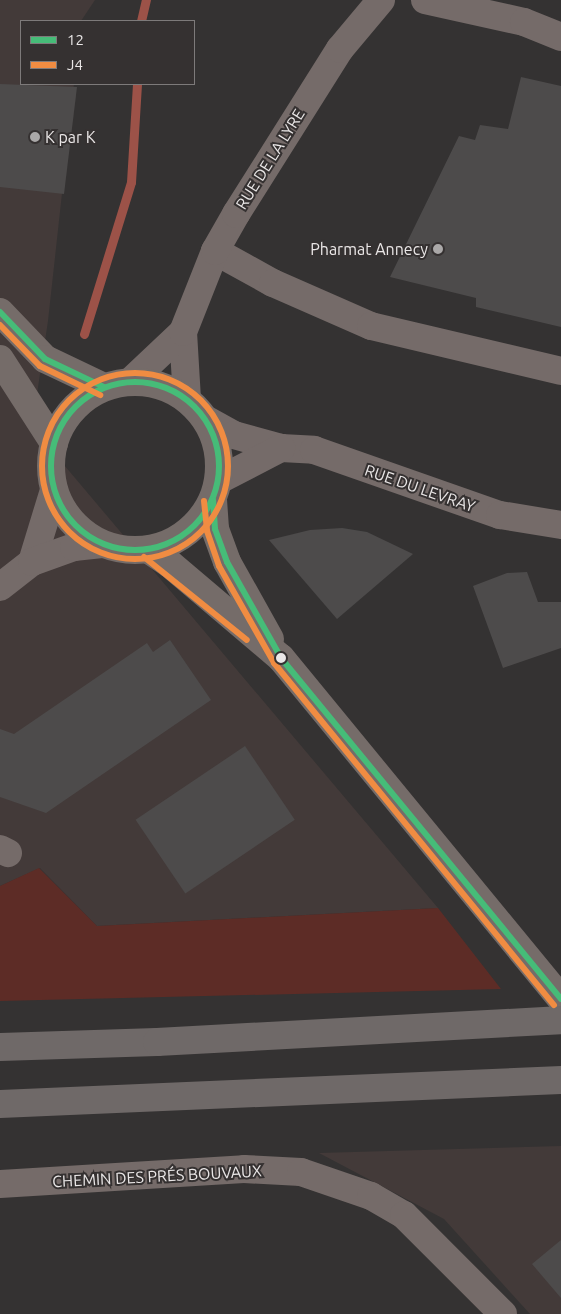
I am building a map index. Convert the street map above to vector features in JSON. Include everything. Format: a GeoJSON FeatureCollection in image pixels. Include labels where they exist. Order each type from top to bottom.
{"type":"FeatureCollection","features":[{"type":"Feature","properties":{"kind":"highway"},"geometry":{"type":"LineString","coordinates":[[0,1047],[474,1026],[561,1020]]}},
{"type":"Feature","properties":{"kind":"highway"},"geometry":{"type":"LineString","coordinates":[[0,1104],[561,1080]]}},
{"type":"Feature","properties":{"kind":"main road"},"geometry":{"type":"LineString","coordinates":[[0,312],[45,359],[104,387]]}},
{"type":"Feature","properties":{"kind":"main road"},"geometry":{"type":"LineString","coordinates":[[0,359],[54,442]]}},
{"type":"Feature","properties":{"kind":"main road"},"geometry":{"type":"LineString","coordinates":[[216,490],[198,524],[183,535],[149,550],[125,550],[102,544],[81,532],[64,513],[54,490],[51,474],[54,442],[64,419],[82,400],[104,387],[131,381],[160,385],[187,399],[207,420],[218,450],[215,529],[227,562],[281,658]]}},
{"type":"Feature","properties":{"kind":"main road"},"geometry":{"type":"LineString","coordinates":[[149,550],[183,574],[281,658],[561,999]]}},
{"type":"Feature","properties":{"kind":"street","name":"RUE DE LA LYRE"},"geometry":{"type":"LineString","coordinates":[[187,399],[183,332],[214,251],[340,49],[381,0]]}},
{"type":"Feature","properties":{"kind":"street"},"geometry":{"type":"LineString","coordinates":[[425,0],[524,22],[561,36]]}},
{"type":"Feature","properties":{"kind":"street"},"geometry":{"type":"LineString","coordinates":[[214,251],[274,282],[371,326],[561,371]]}},
{"type":"Feature","properties":{"kind":"street","name":"RUE DE LA LYRE"},"geometry":{"type":"LineString","coordinates":[[131,381],[183,332]]}},
{"type":"Feature","properties":{"kind":"street","name":"RUE DU LEVRAY"},"geometry":{"type":"LineString","coordinates":[[207,420],[234,434],[281,448],[314,450],[500,515],[561,524]]}},
{"type":"Feature","properties":{"kind":"street"},"geometry":{"type":"LineString","coordinates":[[216,490],[281,448]]}},
{"type":"Feature","properties":{"kind":"street"},"geometry":{"type":"LineString","coordinates":[[32,562],[54,490]]}},
{"type":"Feature","properties":{"kind":"street"},"geometry":{"type":"LineString","coordinates":[[0,587],[32,562],[74,547],[102,544]]}},
{"type":"Feature","properties":{"kind":"street","name":"CHEMIN DES PRÉS BOUVAUX"},"geometry":{"type":"LineString","coordinates":[[0,1184],[244,1169],[300,1172],[371,1196],[404,1215],[503,1314]]}},
{"type":"Feature","properties":{"kind":"shaded area"},"geometry":{"type":"Polygon","coordinates":[[[0,0],[95,0],[82,20],[20,20],[20,85],[74,85],[48,321],[32,427],[438,908],[97,926],[40,868],[0,886],[0,0]]]}},
{"type":"Feature","properties":{"kind":"shaded area"},"geometry":{"type":"Polygon","coordinates":[[[39,868],[97,926],[438,908],[501,989],[0,1001],[0,886],[39,868]]]}},
{"type":"Feature","properties":{"kind":"shaded area"},"geometry":{"type":"Polygon","coordinates":[[[561,1146],[561,1314],[530,1314],[444,1219],[319,1153],[561,1146]]]}},
{"type":"Feature","properties":{"kind":"building"},"geometry":{"type":"Polygon","coordinates":[[[521,77],[561,86],[561,327],[476,307],[476,298],[390,277],[459,136],[475,140],[480,125],[508,129],[521,77]]]}},
{"type":"Feature","properties":{"kind":"building","name":"K par K"},"geometry":{"type":"Polygon","coordinates":[[[0,84],[77,87],[64,194],[0,187],[0,84]]]}},
{"type":"Feature","properties":{"kind":"building"},"geometry":{"type":"Polygon","coordinates":[[[342,528],[367,532],[413,554],[337,619],[269,540],[310,530],[342,528]]]}},
{"type":"Feature","properties":{"kind":"building"},"geometry":{"type":"Polygon","coordinates":[[[527,572],[538,602],[561,602],[561,648],[503,668],[473,586],[507,573],[527,572]]]}},
{"type":"Feature","properties":{"kind":"building"},"geometry":{"type":"Polygon","coordinates":[[[170,640],[211,700],[46,813],[0,797],[0,729],[14,734],[147,643],[153,652],[170,640]]]}},
{"type":"Feature","properties":{"kind":"building"},"geometry":{"type":"Polygon","coordinates":[[[245,746],[295,820],[185,894],[136,820],[245,746]]]}},
{"type":"Feature","properties":{"kind":"building"},"geometry":{"type":"Polygon","coordinates":[[[561,1240],[561,1298],[532,1264],[561,1240]]]}},
{"type":"Feature","properties":{"kind":"waterway"},"geometry":{"type":"LineString","coordinates":[[141,20],[146,0]]}},
{"type":"Feature","properties":{"kind":"waterway"},"geometry":{"type":"LineString","coordinates":[[84,334],[131,182],[137,85]]}},
{"type":"Feature","properties":{"kind":"transit line","name":"12"},"geometry":{"type":"LineString","coordinates":[[0,312],[45,359],[104,387]]}},
{"type":"Feature","properties":{"kind":"transit line","name":"J4"},"geometry":{"type":"LineString","coordinates":[[0,325],[40,366],[100,395]]}},
{"type":"Feature","properties":{"kind":"transit line","name":"J4"},"geometry":{"type":"LineString","coordinates":[[135,373],[171,380],[201,400],[221,430],[228,466],[221,502],[201,532],[171,552],[135,559],[99,552],[69,532],[49,502],[42,466],[49,430],[69,400],[99,380],[135,373]]}},
{"type":"Feature","properties":{"kind":"transit line","name":"12"},"geometry":{"type":"LineString","coordinates":[[143,382],[167,388],[195,406],[213,434],[218,450],[219,466],[218,482],[213,498],[195,526],[182,536],[159,547],[127,550],[103,544],[75,526],[65,513],[54,490],[51,458],[57,434],[75,406],[88,396],[111,385],[143,382]]}},
{"type":"Feature","properties":{"kind":"transit line","name":"12"},"geometry":{"type":"LineString","coordinates":[[213,500],[215,529],[227,562],[281,658],[561,999]]}},
{"type":"Feature","properties":{"kind":"transit line","name":"J4"},"geometry":{"type":"LineString","coordinates":[[204,501],[207,531],[219,566],[274,663],[554,1005]]}},
{"type":"Feature","properties":{"kind":"transit line","name":"J4"},"geometry":{"type":"LineString","coordinates":[[144,557],[247,640]]}},
{"type":"Feature","properties":{"kind":"place","name":"K par K"},"geometry":{"type":"Point","coordinates":[35,137]}},
{"type":"Feature","properties":{"kind":"place","name":"Pharmat Annecy"},"geometry":{"type":"Point","coordinates":[438,249]}}]}
